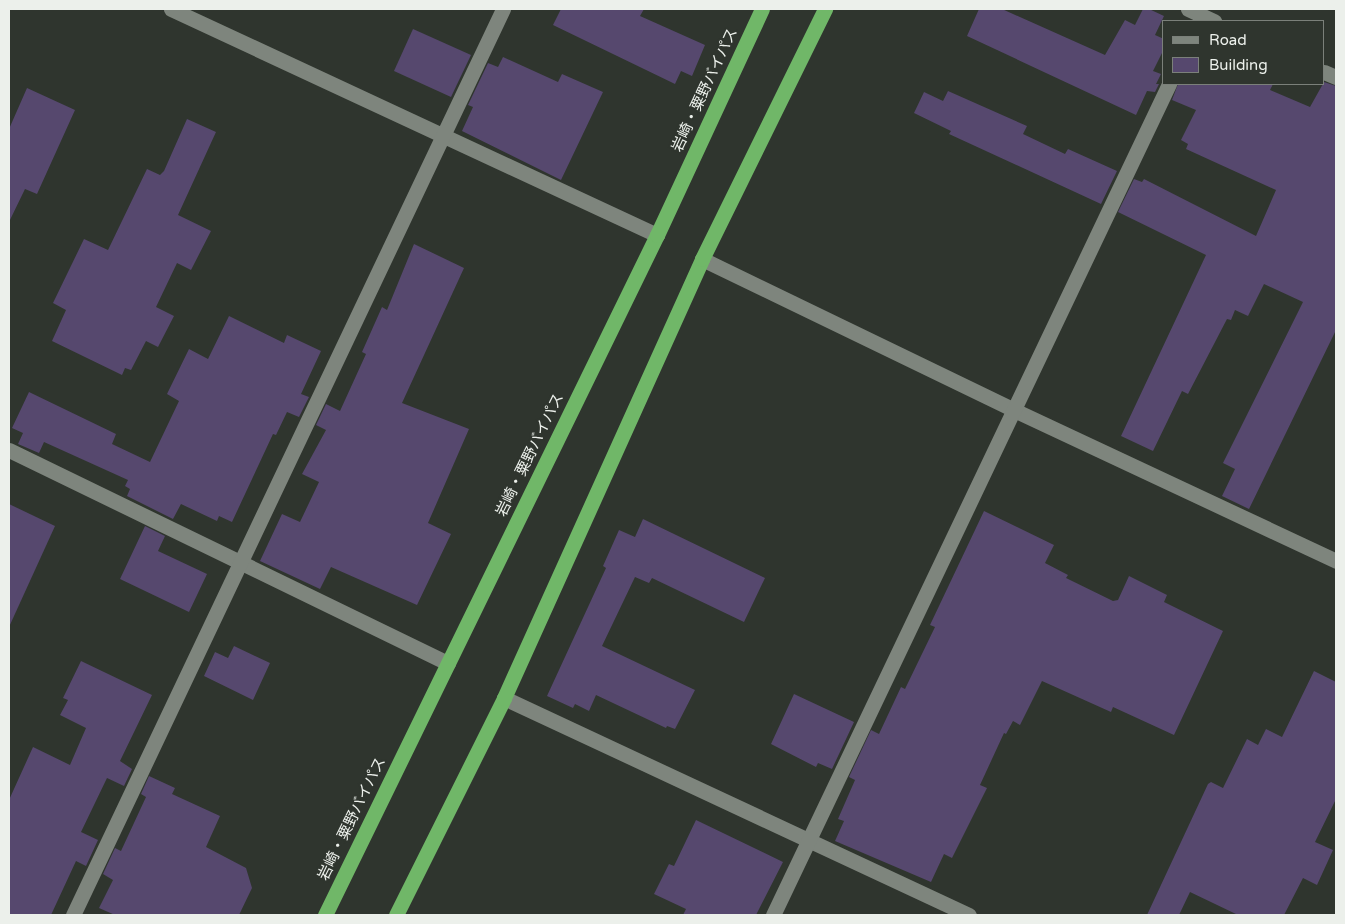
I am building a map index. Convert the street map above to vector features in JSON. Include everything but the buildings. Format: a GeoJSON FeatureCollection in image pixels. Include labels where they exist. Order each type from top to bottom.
{"type":"FeatureCollection","features":[{"type":"Feature","properties":{"kind":"highway","name":"岩崎・粟野バイパス"},"geometry":{"type":"LineString","coordinates":[[325,915],[657,234],[762,9]]}},
{"type":"Feature","properties":{"kind":"highway"},"geometry":{"type":"LineString","coordinates":[[396,915],[504,698],[702,259],[825,9]]}},
{"type":"Feature","properties":{"kind":"street"},"geometry":{"type":"LineString","coordinates":[[171,9],[657,234]]}},
{"type":"Feature","properties":{"kind":"street"},"geometry":{"type":"LineString","coordinates":[[73,915],[503,9]]}},
{"type":"Feature","properties":{"kind":"street"},"geometry":{"type":"LineString","coordinates":[[773,915],[1168,85]]}},
{"type":"Feature","properties":{"kind":"street"},"geometry":{"type":"LineString","coordinates":[[702,259],[1014,410],[1336,560]]}},
{"type":"Feature","properties":{"kind":"street"},"geometry":{"type":"LineString","coordinates":[[9,450],[448,662]]}},
{"type":"Feature","properties":{"kind":"street"},"geometry":{"type":"LineString","coordinates":[[504,698],[810,838],[969,915]]}}]}
